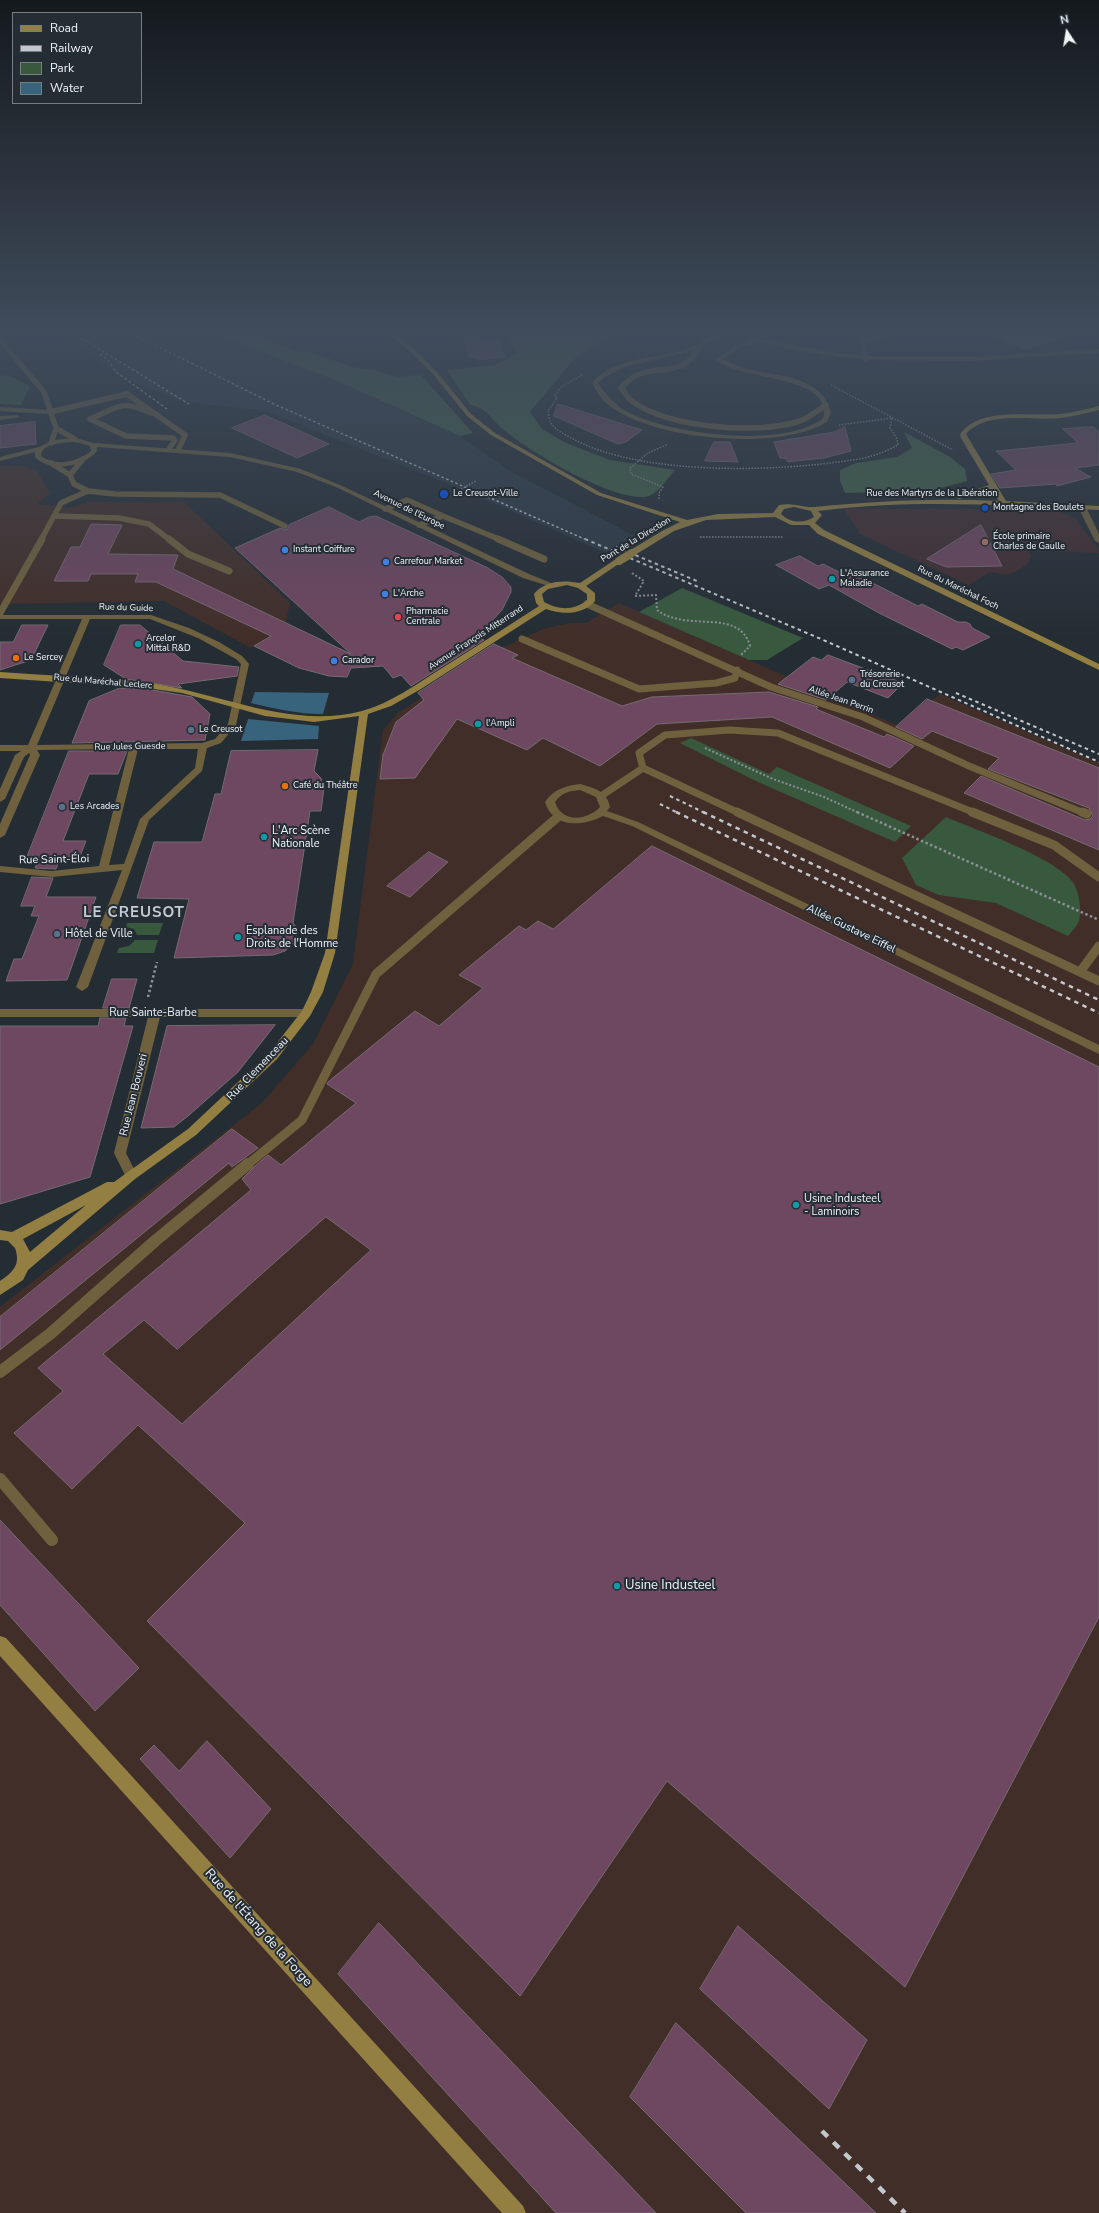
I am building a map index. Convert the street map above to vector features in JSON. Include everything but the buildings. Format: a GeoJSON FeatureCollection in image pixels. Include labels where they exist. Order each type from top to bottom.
{"type":"FeatureCollection","features":[{"type":"Feature","properties":{"kind":"street"},"geometry":{"type":"LineString","coordinates":[[493,433],[542,463],[599,494],[686,522]]}},
{"type":"Feature","properties":{"kind":"street"},"geometry":{"type":"LineString","coordinates":[[691,433],[710,436],[768,436],[787,433]]}},
{"type":"Feature","properties":{"kind":"street"},"geometry":{"type":"LineString","coordinates":[[964,433],[975,457],[994,485],[1003,502]]}},
{"type":"Feature","properties":{"kind":"street"},"geometry":{"type":"LineString","coordinates":[[0,459],[9,458],[40,449],[51,443],[76,440]]}},
{"type":"Feature","properties":{"kind":"street","name":"Avenue de l'Europe"},"geometry":{"type":"LineString","coordinates":[[76,440],[93,445],[178,450],[230,455],[299,470],[420,525],[526,576],[552,585]]}},
{"type":"Feature","properties":{"kind":"street"},"geometry":{"type":"LineString","coordinates":[[91,455],[94,451],[93,445]]}},
{"type":"Feature","properties":{"kind":"street","name":"Avenue de l'Europe"},"geometry":{"type":"LineString","coordinates":[[41,460],[51,463],[67,463],[83,459],[91,455],[136,448]]}},
{"type":"Feature","properties":{"kind":"street"},"geometry":{"type":"LineString","coordinates":[[40,449],[37,455],[41,460]]}},
{"type":"Feature","properties":{"kind":"street"},"geometry":{"type":"LineString","coordinates":[[9,458],[41,460]]}},
{"type":"Feature","properties":{"kind":"street"},"geometry":{"type":"LineString","coordinates":[[939,501],[977,492],[994,485]]}},
{"type":"Feature","properties":{"kind":"street","name":"Rue des Martyrs de la Libération"},"geometry":{"type":"LineString","coordinates":[[813,509],[840,504],[939,501],[1003,502],[1099,508]]}},
{"type":"Feature","properties":{"kind":"street"},"geometry":{"type":"LineString","coordinates":[[788,505],[801,505],[813,509],[818,515],[817,518],[810,522],[790,523],[777,515],[779,509],[788,505]]}},
{"type":"Feature","properties":{"kind":"street"},"geometry":{"type":"LineString","coordinates":[[1082,507],[1099,541]]}},
{"type":"Feature","properties":{"kind":"street","name":"Pont de la Direction"},"geometry":{"type":"LineString","coordinates":[[581,586],[656,538],[686,522],[715,518],[777,515]]}},
{"type":"Feature","properties":{"kind":"street","name":"Rue du Maréchal Foch"},"geometry":{"type":"LineString","coordinates":[[810,522],[821,532],[1099,667]]}},
{"type":"Feature","properties":{"kind":"street"},"geometry":{"type":"LineString","coordinates":[[566,583],[581,586],[587,589],[592,597],[587,604],[567,610],[545,606],[540,603],[538,594],[545,587],[566,583]]}},
{"type":"Feature","properties":{"kind":"street","name":"Avenue François Mitterrand"},"geometry":{"type":"LineString","coordinates":[[364,713],[388,704],[418,687],[545,606]]}},
{"type":"Feature","properties":{"kind":"street","name":"Rue du Guide"},"geometry":{"type":"LineString","coordinates":[[0,617],[137,616],[164,621],[242,659],[245,664],[237,706]]}},
{"type":"Feature","properties":{"kind":"street"},"geometry":{"type":"LineString","coordinates":[[0,799],[20,755],[31,748],[88,617]]}},
{"type":"Feature","properties":{"kind":"street","name":"Rue du Maréchal Leclerc"},"geometry":{"type":"LineString","coordinates":[[0,675],[147,685],[205,697],[265,713],[314,719],[364,713]]}},
{"type":"Feature","properties":{"kind":"street","name":"Rue Jules Guesde"},"geometry":{"type":"LineString","coordinates":[[0,748],[203,746],[218,741],[232,725],[237,706]]}},
{"type":"Feature","properties":{"kind":"street","name":"Rue Clemenceau"},"geometry":{"type":"LineString","coordinates":[[23,1266],[131,1175],[192,1132],[274,1056],[306,1013],[317,992],[330,953],[364,713]]}},
{"type":"Feature","properties":{"kind":"street"},"geometry":{"type":"LineString","coordinates":[[82,987],[145,819],[199,769],[203,746]]}},
{"type":"Feature","properties":{"kind":"street","name":"Rue Saint-Éloi"},"geometry":{"type":"LineString","coordinates":[[0,869],[15,873],[85,873],[103,868],[134,747]]}},
{"type":"Feature","properties":{"kind":"street"},"geometry":{"type":"LineString","coordinates":[[0,835],[35,755],[31,748]]}},
{"type":"Feature","properties":{"kind":"street"},"geometry":{"type":"LineString","coordinates":[[572,788],[580,788],[596,792],[601,796],[604,807],[602,812],[590,819],[574,820],[559,816],[551,807],[550,802],[558,792],[572,788]]}},
{"type":"Feature","properties":{"kind":"street","name":"Allée Gustave Eiffel"},"geometry":{"type":"LineString","coordinates":[[602,812],[642,828],[1099,1050]]}},
{"type":"Feature","properties":{"kind":"street"},"geometry":{"type":"LineString","coordinates":[[103,868],[128,867]]}},
{"type":"Feature","properties":{"kind":"street","name":"Rue Sainte-Barbe"},"geometry":{"type":"LineString","coordinates":[[0,1013],[306,1013]]}},
{"type":"Feature","properties":{"kind":"street","name":"Rue Jean Bouveri"},"geometry":{"type":"LineString","coordinates":[[131,1175],[120,1153],[149,1013]]}},
{"type":"Feature","properties":{"kind":"street","name":"Rue Clemenceau"},"geometry":{"type":"LineString","coordinates":[[6,1236],[131,1175]]}},
{"type":"Feature","properties":{"kind":"street","name":"Rue Clemenceau"},"geometry":{"type":"LineString","coordinates":[[0,1290],[18,1276],[25,1258],[24,1250],[20,1243],[6,1236]]}},
{"type":"Feature","properties":{"kind":"street","name":"Rue de l'Étang de la Forge"},"geometry":{"type":"LineString","coordinates":[[0,1644],[516,2213]]}},
{"type":"Feature","properties":{"kind":"lane"},"geometry":{"type":"LineString","coordinates":[[51,443],[54,433]]}},
{"type":"Feature","properties":{"kind":"lane"},"geometry":{"type":"LineString","coordinates":[[65,433],[76,440]]}},
{"type":"Feature","properties":{"kind":"lane"},"geometry":{"type":"LineString","coordinates":[[120,433],[126,436],[173,438],[175,440],[169,450]]}},
{"type":"Feature","properties":{"kind":"lane"},"geometry":{"type":"LineString","coordinates":[[178,450],[186,438],[182,433]]}},
{"type":"Feature","properties":{"kind":"lane"},"geometry":{"type":"LineString","coordinates":[[70,475],[83,459]]}},
{"type":"Feature","properties":{"kind":"lane"},"geometry":{"type":"LineString","coordinates":[[51,463],[70,475],[74,484],[88,491],[115,494],[220,495],[285,526]]}},
{"type":"Feature","properties":{"kind":"lane"},"geometry":{"type":"LineString","coordinates":[[0,613],[24,575],[61,503],[88,491]]}},
{"type":"Feature","properties":{"kind":"lane"},"geometry":{"type":"LineString","coordinates":[[385,509],[407,500],[544,559]]}},
{"type":"Feature","properties":{"kind":"lane"},"geometry":{"type":"LineString","coordinates":[[54,516],[118,518],[149,524],[188,554],[229,571]]}},
{"type":"Feature","properties":{"kind":"lane"},"geometry":{"type":"LineString","coordinates":[[420,525],[443,516]]}},
{"type":"Feature","properties":{"kind":"lane","name":"Allée Jean Perrin"},"geometry":{"type":"LineString","coordinates":[[587,604],[726,665],[771,687],[863,717],[969,766],[1087,814]]}},
{"type":"Feature","properties":{"kind":"lane"},"geometry":{"type":"LineString","coordinates":[[522,639],[639,689],[716,683],[735,678],[736,670]]}},
{"type":"Feature","properties":{"kind":"lane"},"geometry":{"type":"LineString","coordinates":[[643,768],[639,753],[665,735],[729,730],[778,733],[1054,846],[1099,877]]}},
{"type":"Feature","properties":{"kind":"lane"},"geometry":{"type":"LineString","coordinates":[[601,796],[643,768]]}},
{"type":"Feature","properties":{"kind":"lane"},"geometry":{"type":"LineString","coordinates":[[643,768],[1099,981]]}},
{"type":"Feature","properties":{"kind":"lane"},"geometry":{"type":"LineString","coordinates":[[0,1372],[50,1334],[155,1241],[302,1120],[376,974],[559,816]]}},
{"type":"Feature","properties":{"kind":"lane"},"geometry":{"type":"LineString","coordinates":[[1080,972],[1099,946]]}},
{"type":"Feature","properties":{"kind":"lane"},"geometry":{"type":"LineString","coordinates":[[0,1479],[52,1540]]}},
{"type":"Feature","properties":{"kind":"path"},"geometry":{"type":"LineString","coordinates":[[653,511],[659,498],[659,493],[664,487],[631,474],[630,468],[636,460],[652,452],[657,446],[670,444],[681,433]]}},
{"type":"Feature","properties":{"kind":"path"},"geometry":{"type":"LineString","coordinates":[[921,433],[963,456],[975,457]]}},
{"type":"Feature","properties":{"kind":"path"},"geometry":{"type":"LineString","coordinates":[[461,489],[476,482]]}},
{"type":"Feature","properties":{"kind":"path"},"geometry":{"type":"LineString","coordinates":[[668,532],[687,536],[788,537]]}},
{"type":"Feature","properties":{"kind":"path"},"geometry":{"type":"LineString","coordinates":[[616,563],[644,581],[635,596],[656,595],[657,610],[662,614],[676,620],[725,623],[746,632],[749,637],[750,646],[745,653],[726,665]]}},
{"type":"Feature","properties":{"kind":"path"},"geometry":{"type":"LineString","coordinates":[[701,746],[773,780],[824,797],[1099,920]]}},
{"type":"Feature","properties":{"kind":"path"},"geometry":{"type":"LineString","coordinates":[[149,1013],[158,962]]}},
{"type":"Feature","properties":{"kind":"shaded area"},"geometry":{"type":"Polygon","coordinates":[[[322,433],[454,433],[510,471],[635,536],[606,553],[471,493],[322,433]]]}},
{"type":"Feature","properties":{"kind":"shaded area"},"geometry":{"type":"Polygon","coordinates":[[[0,466],[23,466],[37,470],[50,494],[37,504],[69,508],[91,502],[184,502],[290,603],[285,626],[251,648],[164,601],[0,604],[0,466]]]}},
{"type":"Feature","properties":{"kind":"shaded area","name":"École primaire Charles de Gaulle"},"geometry":{"type":"Polygon","coordinates":[[[844,509],[966,509],[1060,512],[1076,519],[1099,550],[1099,553],[1029,550],[1031,557],[1027,564],[1017,571],[1006,575],[990,572],[969,585],[860,534],[844,509]]]}},
{"type":"Feature","properties":{"kind":"shaded area"},"geometry":{"type":"Polygon","coordinates":[[[619,603],[899,726],[940,694],[1099,763],[1099,2213],[0,2213],[0,1307],[262,1103],[313,1044],[353,964],[383,730],[399,712],[499,649],[543,629],[570,623],[586,623],[619,603]]]}},
{"type":"Feature","properties":{"kind":"green space"},"geometry":{"type":"Polygon","coordinates":[[[454,433],[472,433],[460,436],[454,433]]]}},
{"type":"Feature","properties":{"kind":"green space"},"geometry":{"type":"Polygon","coordinates":[[[508,433],[549,433],[566,443],[610,460],[675,470],[653,494],[644,497],[629,496],[611,491],[572,473],[533,451],[508,433]]]}},
{"type":"Feature","properties":{"kind":"green space"},"geometry":{"type":"Polygon","coordinates":[[[905,433],[950,457],[965,469],[967,481],[929,491],[845,493],[840,481],[840,470],[856,463],[897,457],[912,448],[905,433]]]}},
{"type":"Feature","properties":{"kind":"green space"},"geometry":{"type":"Polygon","coordinates":[[[682,588],[803,638],[767,660],[749,660],[639,612],[682,588]]]}},
{"type":"Feature","properties":{"kind":"green space"},"geometry":{"type":"Polygon","coordinates":[[[691,738],[769,774],[777,767],[911,826],[895,842],[758,782],[680,743],[691,738]]]}},
{"type":"Feature","properties":{"kind":"green space"},"geometry":{"type":"Polygon","coordinates":[[[946,817],[994,836],[1030,853],[1061,871],[1071,880],[1078,894],[1080,916],[1079,921],[1068,936],[996,903],[939,895],[916,885],[902,858],[946,817]]]}},
{"type":"Feature","properties":{"kind":"green space"},"geometry":{"type":"Polygon","coordinates":[[[127,923],[163,923],[159,935],[137,935],[134,929],[126,927],[127,923]]]}},
{"type":"Feature","properties":{"kind":"green space"},"geometry":{"type":"Polygon","coordinates":[[[135,940],[158,940],[154,953],[117,953],[119,948],[129,946],[135,940]]]}},
{"type":"Feature","properties":{"kind":"water"},"geometry":{"type":"Polygon","coordinates":[[[255,692],[329,693],[323,714],[314,714],[278,709],[251,703],[255,692]]]}},
{"type":"Feature","properties":{"kind":"water"},"geometry":{"type":"Polygon","coordinates":[[[248,719],[319,726],[318,739],[241,741],[248,719]]]}},
{"type":"Feature","properties":{"kind":"railway"},"geometry":{"type":"LineString","coordinates":[[341,433],[587,540]]}},
{"type":"Feature","properties":{"kind":"railway"},"geometry":{"type":"LineString","coordinates":[[585,539],[821,639],[1099,762]]}},
{"type":"Feature","properties":{"kind":"railway"},"geometry":{"type":"LineString","coordinates":[[616,547],[697,581]]}},
{"type":"Feature","properties":{"kind":"railway"},"geometry":{"type":"LineString","coordinates":[[956,693],[1099,754]]}},
{"type":"Feature","properties":{"kind":"railway"},"geometry":{"type":"LineString","coordinates":[[670,796],[705,813]]}},
{"type":"Feature","properties":{"kind":"railway"},"geometry":{"type":"LineString","coordinates":[[660,804],[676,812]]}},
{"type":"Feature","properties":{"kind":"railway"},"geometry":{"type":"LineString","coordinates":[[676,812],[1099,1013]]}},
{"type":"Feature","properties":{"kind":"railway"},"geometry":{"type":"LineString","coordinates":[[703,812],[1099,1000]]}},
{"type":"Feature","properties":{"kind":"railway"},"geometry":{"type":"LineString","coordinates":[[822,2131],[905,2213]]}},
{"type":"Feature","properties":{"kind":"place","name":"Le Creusot-Ville"},"geometry":{"type":"Point","coordinates":[444,494]}},
{"type":"Feature","properties":{"kind":"place","name":"Montagne des Boulets"},"geometry":{"type":"Point","coordinates":[985,508]}},
{"type":"Feature","properties":{"kind":"place","name":"École primaire Charles de Gaulle"},"geometry":{"type":"Point","coordinates":[985,542]}},
{"type":"Feature","properties":{"kind":"place","name":"Instant Coiffure"},"geometry":{"type":"Point","coordinates":[285,550]}},
{"type":"Feature","properties":{"kind":"place","name":"Carrefour Market"},"geometry":{"type":"Point","coordinates":[386,562]}},
{"type":"Feature","properties":{"kind":"place","name":"L'Assurance Maladie"},"geometry":{"type":"Point","coordinates":[832,579]}},
{"type":"Feature","properties":{"kind":"place","name":"L'Arche"},"geometry":{"type":"Point","coordinates":[385,594]}},
{"type":"Feature","properties":{"kind":"place","name":"Pharmacie Centrale"},"geometry":{"type":"Point","coordinates":[398,617]}},
{"type":"Feature","properties":{"kind":"place","name":"Arcelor Mittal R&D"},"geometry":{"type":"Point","coordinates":[138,644]}},
{"type":"Feature","properties":{"kind":"place","name":"Le Sercey"},"geometry":{"type":"Point","coordinates":[16,658]}},
{"type":"Feature","properties":{"kind":"place","name":"Carador"},"geometry":{"type":"Point","coordinates":[334,661]}},
{"type":"Feature","properties":{"kind":"place","name":"Trésorerie du Creusot"},"geometry":{"type":"Point","coordinates":[852,680]}},
{"type":"Feature","properties":{"kind":"place","name":"l'Ampli"},"geometry":{"type":"Point","coordinates":[478,724]}},
{"type":"Feature","properties":{"kind":"place","name":"Le Creusot"},"geometry":{"type":"Point","coordinates":[191,730]}},
{"type":"Feature","properties":{"kind":"place","name":"Café du Théâtre"},"geometry":{"type":"Point","coordinates":[285,786]}},
{"type":"Feature","properties":{"kind":"place","name":"Les Arcades"},"geometry":{"type":"Point","coordinates":[62,807]}},
{"type":"Feature","properties":{"kind":"place","name":"L'Arc Scène Nationale"},"geometry":{"type":"Point","coordinates":[264,837]}},
{"type":"Feature","properties":{"kind":"place","name":"Hôtel de Ville"},"geometry":{"type":"Point","coordinates":[57,934]}},
{"type":"Feature","properties":{"kind":"place","name":"Esplanade des Droits de l'Homme"},"geometry":{"type":"Point","coordinates":[238,937]}},
{"type":"Feature","properties":{"kind":"place","name":"Usine Industeel - Laminoirs"},"geometry":{"type":"Point","coordinates":[796,1205]}},
{"type":"Feature","properties":{"kind":"place","name":"Usine Industeel"},"geometry":{"type":"Point","coordinates":[617,1586]}},
{"type":"Feature","properties":{"kind":"district","name":"LE CREUSOT"},"geometry":{"type":"Point","coordinates":[134,913]}}]}
